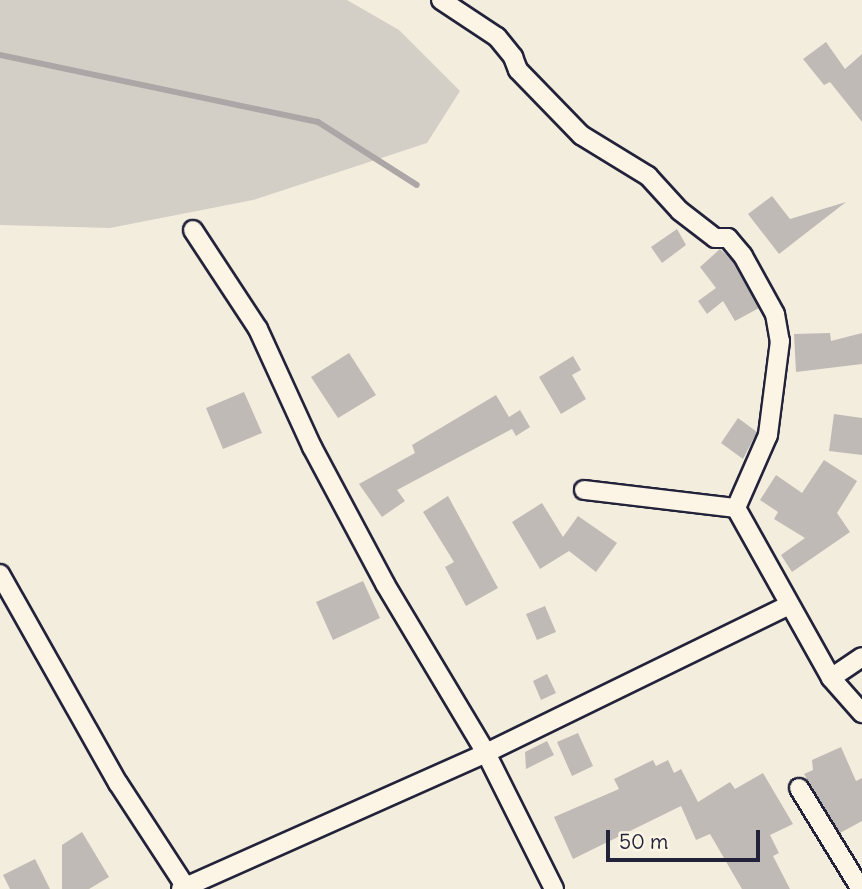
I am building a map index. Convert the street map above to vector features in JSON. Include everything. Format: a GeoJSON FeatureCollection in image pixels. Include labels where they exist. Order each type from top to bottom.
{"type":"FeatureCollection","features":[{"type":"Feature","properties":{"kind":"street"},"geometry":{"type":"LineString","coordinates":[[441,0],[497,37],[513,57],[518,70],[581,135],[648,176],[680,211],[715,238],[727,238],[743,256],[775,314],[780,341],[768,435],[736,508]]}},
{"type":"Feature","properties":{"kind":"street"},"geometry":{"type":"LineString","coordinates":[[193,230],[258,329],[312,447],[379,573],[486,753],[554,889]]}},
{"type":"Feature","properties":{"kind":"street"},"geometry":{"type":"LineString","coordinates":[[584,490],[736,508]]}},
{"type":"Feature","properties":{"kind":"street"},"geometry":{"type":"LineString","coordinates":[[736,508],[788,606],[831,678],[862,713]]}},
{"type":"Feature","properties":{"kind":"street"},"geometry":{"type":"LineString","coordinates":[[0,574],[111,772],[184,888],[486,753],[788,606]]}},
{"type":"Feature","properties":{"kind":"street"},"geometry":{"type":"LineString","coordinates":[[831,678],[862,657]]}},
{"type":"Feature","properties":{"kind":"street"},"geometry":{"type":"LineString","coordinates":[[799,788],[861,889]]}},
{"type":"Feature","properties":{"kind":"shaded area"},"geometry":{"type":"Polygon","coordinates":[[[0,0],[347,0],[399,30],[460,91],[427,143],[253,200],[110,228],[0,225],[0,0]]]}},
{"type":"Feature","properties":{"kind":"building"},"geometry":{"type":"Polygon","coordinates":[[[826,42],[845,69],[862,54],[862,122],[830,82],[824,85],[803,59],[826,42]]]}},
{"type":"Feature","properties":{"kind":"building"},"geometry":{"type":"Polygon","coordinates":[[[772,196],[790,219],[846,202],[779,254],[748,214],[772,196]]]}},
{"type":"Feature","properties":{"kind":"building"},"geometry":{"type":"Polygon","coordinates":[[[677,229],[686,245],[662,263],[651,247],[677,229]]]}},
{"type":"Feature","properties":{"kind":"building"},"geometry":{"type":"Polygon","coordinates":[[[720,249],[734,262],[759,308],[735,321],[723,301],[707,314],[698,301],[716,288],[700,267],[720,249]]]}},
{"type":"Feature","properties":{"kind":"building"},"geometry":{"type":"Polygon","coordinates":[[[830,333],[831,341],[862,333],[862,364],[796,372],[794,334],[830,333]]]}},
{"type":"Feature","properties":{"kind":"building"},"geometry":{"type":"Polygon","coordinates":[[[349,353],[376,395],[338,418],[311,377],[349,353]]]}},
{"type":"Feature","properties":{"kind":"building"},"geometry":{"type":"Polygon","coordinates":[[[573,356],[581,370],[572,375],[586,399],[561,414],[539,377],[573,356]]]}},
{"type":"Feature","properties":{"kind":"building"},"geometry":{"type":"Polygon","coordinates":[[[244,392],[262,433],[223,449],[206,408],[244,392]]]}},
{"type":"Feature","properties":{"kind":"building"},"geometry":{"type":"Polygon","coordinates":[[[496,395],[509,417],[520,410],[530,427],[516,436],[512,429],[397,490],[405,501],[382,517],[359,484],[415,453],[412,445],[496,395]]]}},
{"type":"Feature","properties":{"kind":"building"},"geometry":{"type":"Polygon","coordinates":[[[834,414],[862,418],[862,455],[829,451],[834,414]]]}},
{"type":"Feature","properties":{"kind":"building"},"geometry":{"type":"Polygon","coordinates":[[[738,418],[757,432],[743,459],[721,443],[738,418]]]}},
{"type":"Feature","properties":{"kind":"building"},"geometry":{"type":"Polygon","coordinates":[[[824,460],[857,481],[837,513],[850,532],[792,572],[781,555],[805,538],[774,519],[778,512],[760,500],[776,475],[802,493],[824,460]]]}},
{"type":"Feature","properties":{"kind":"building"},"geometry":{"type":"Polygon","coordinates":[[[448,496],[498,588],[466,606],[445,567],[454,562],[423,512],[448,496]]]}},
{"type":"Feature","properties":{"kind":"building"},"geometry":{"type":"Polygon","coordinates":[[[542,503],[563,537],[578,516],[617,543],[596,572],[569,551],[540,569],[512,522],[542,503]]]}},
{"type":"Feature","properties":{"kind":"building"},"geometry":{"type":"Polygon","coordinates":[[[363,581],[380,618],[333,640],[316,602],[363,581]]]}},
{"type":"Feature","properties":{"kind":"building"},"geometry":{"type":"Polygon","coordinates":[[[545,606],[556,632],[537,640],[526,614],[545,606]]]}},
{"type":"Feature","properties":{"kind":"building"},"geometry":{"type":"Polygon","coordinates":[[[547,674],[556,693],[541,700],[533,681],[547,674]]]}},
{"type":"Feature","properties":{"kind":"building"},"geometry":{"type":"Polygon","coordinates":[[[578,733],[593,766],[572,776],[557,742],[578,733]]]}},
{"type":"Feature","properties":{"kind":"building"},"geometry":{"type":"Polygon","coordinates":[[[547,741],[554,755],[526,769],[525,752],[547,741]]]}},
{"type":"Feature","properties":{"kind":"building"},"geometry":{"type":"Polygon","coordinates":[[[841,747],[856,781],[862,778],[862,821],[840,833],[804,774],[813,770],[812,760],[841,747]]]}},
{"type":"Feature","properties":{"kind":"building"},"geometry":{"type":"Polygon","coordinates":[[[653,760],[656,766],[668,760],[674,773],[681,769],[698,802],[730,782],[735,789],[763,773],[793,824],[770,835],[779,853],[773,856],[790,889],[742,889],[710,834],[696,840],[681,806],[573,859],[554,817],[619,789],[614,779],[653,760]]]}},
{"type":"Feature","properties":{"kind":"building"},"geometry":{"type":"Polygon","coordinates":[[[82,832],[109,877],[89,889],[62,889],[62,845],[82,832]]]}},
{"type":"Feature","properties":{"kind":"building"},"geometry":{"type":"Polygon","coordinates":[[[35,859],[50,889],[10,889],[3,875],[35,859]]]}},
{"type":"Feature","properties":{"kind":"waterway"},"geometry":{"type":"LineString","coordinates":[[0,55],[318,122],[417,185]]}}]}
